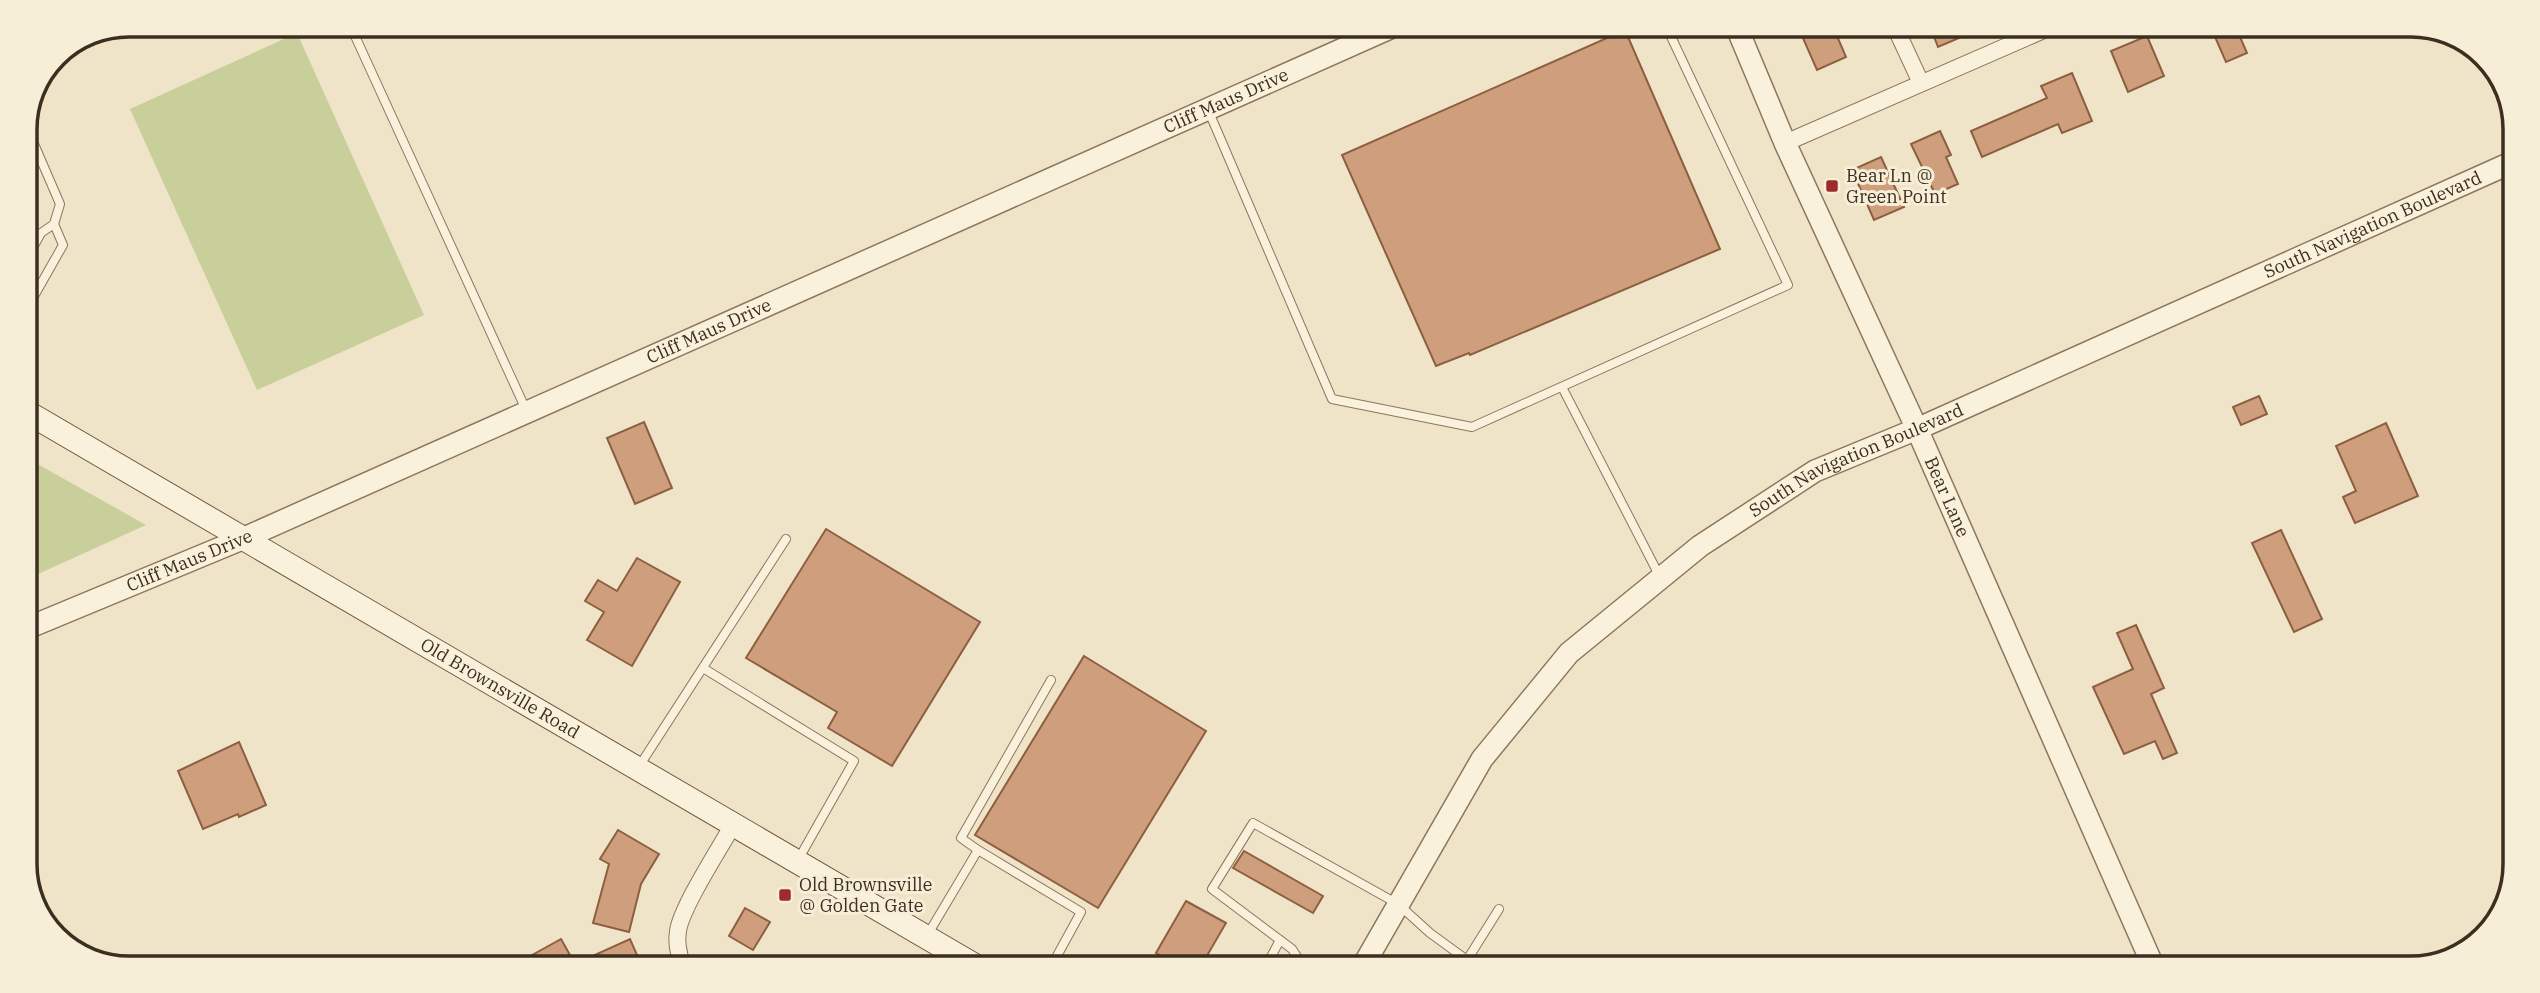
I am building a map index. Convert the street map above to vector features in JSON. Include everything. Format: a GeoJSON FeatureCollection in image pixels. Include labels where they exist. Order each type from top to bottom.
{"type":"FeatureCollection","features":[{"type":"Feature","properties":{"kind":"main road","name":"Old Brownsville Road"},"geometry":{"type":"LineString","coordinates":[[37,418],[959,956]]}},
{"type":"Feature","properties":{"kind":"street","name":"Cliff Maus Drive"},"geometry":{"type":"LineString","coordinates":[[37,624],[242,539],[1370,37]]}},
{"type":"Feature","properties":{"kind":"street","name":"Bear Lane"},"geometry":{"type":"LineString","coordinates":[[1741,37],[1785,143],[1917,429],[2149,956]]}},
{"type":"Feature","properties":{"kind":"street"},"geometry":{"type":"LineString","coordinates":[[1900,37],[1921,83]]}},
{"type":"Feature","properties":{"kind":"street"},"geometry":{"type":"LineString","coordinates":[[1785,143],[2027,37]]}},
{"type":"Feature","properties":{"kind":"street","name":"South Navigation Boulevard"},"geometry":{"type":"LineString","coordinates":[[1369,956],[1482,759],[1569,653],[1700,546],[1815,471],[1917,429],[2503,166]]}},
{"type":"Feature","properties":{"kind":"street"},"geometry":{"type":"LineString","coordinates":[[679,956],[678,930],[686,910],[734,823]]}},
{"type":"Feature","properties":{"kind":"lane"},"geometry":{"type":"LineString","coordinates":[[355,37],[527,412]]}},
{"type":"Feature","properties":{"kind":"lane"},"geometry":{"type":"LineString","coordinates":[[1208,109],[1332,399],[1472,427],[1788,285],[1671,37]]}},
{"type":"Feature","properties":{"kind":"lane"},"geometry":{"type":"LineString","coordinates":[[37,151],[60,204],[54,224],[41,233],[37,240]]}},
{"type":"Feature","properties":{"kind":"lane"},"geometry":{"type":"LineString","coordinates":[[37,290],[63,244],[54,224]]}},
{"type":"Feature","properties":{"kind":"lane"},"geometry":{"type":"LineString","coordinates":[[1562,387],[1660,579]]}},
{"type":"Feature","properties":{"kind":"lane"},"geometry":{"type":"LineString","coordinates":[[638,768],[786,539]]}},
{"type":"Feature","properties":{"kind":"lane"},"geometry":{"type":"LineString","coordinates":[[703,668],[854,761],[798,860]]}},
{"type":"Feature","properties":{"kind":"lane"},"geometry":{"type":"LineString","coordinates":[[1051,680],[961,838],[1081,912],[1057,956]]}},
{"type":"Feature","properties":{"kind":"lane"},"geometry":{"type":"LineString","coordinates":[[1297,956],[1292,949],[1212,889],[1253,823],[1398,904],[1457,956]]}},
{"type":"Feature","properties":{"kind":"lane"},"geometry":{"type":"LineString","coordinates":[[926,937],[978,850]]}},
{"type":"Feature","properties":{"kind":"lane"},"geometry":{"type":"LineString","coordinates":[[1469,956],[1499,909]]}},
{"type":"Feature","properties":{"kind":"lane"},"geometry":{"type":"LineString","coordinates":[[1271,956],[1280,940]]}},
{"type":"Feature","properties":{"kind":"green space"},"geometry":{"type":"Polygon","coordinates":[[[288,37],[299,37],[424,315],[257,390],[130,109],[288,37]]]}},
{"type":"Feature","properties":{"kind":"green space"},"geometry":{"type":"Polygon","coordinates":[[[37,464],[146,525],[37,575],[37,464]]]}},
{"type":"Feature","properties":{"kind":"building"},"geometry":{"type":"Polygon","coordinates":[[[1609,37],[1628,37],[1720,249],[1470,355],[1469,353],[1436,366],[1342,155],[1609,37]]]}},
{"type":"Feature","properties":{"kind":"building"},"geometry":{"type":"Polygon","coordinates":[[[1803,37],[1837,37],[1846,57],[1817,70],[1803,37]]]}},
{"type":"Feature","properties":{"kind":"building"},"geometry":{"type":"Polygon","coordinates":[[[1934,37],[1961,37],[1938,47],[1934,37]]]}},
{"type":"Feature","properties":{"kind":"building"},"geometry":{"type":"Polygon","coordinates":[[[2147,37],[2164,76],[2128,92],[2111,51],[2147,37]]]}},
{"type":"Feature","properties":{"kind":"building"},"geometry":{"type":"Polygon","coordinates":[[[2215,37],[2240,37],[2247,53],[2226,62],[2215,37]]]}},
{"type":"Feature","properties":{"kind":"building"},"geometry":{"type":"Polygon","coordinates":[[[2072,73],[2092,121],[2062,133],[2058,124],[1982,157],[1971,131],[2047,98],[2041,86],[2072,73]]]}},
{"type":"Feature","properties":{"kind":"building"},"geometry":{"type":"Polygon","coordinates":[[[1940,131],[1951,155],[1946,157],[1958,184],[1935,194],[1911,144],[1940,131]]]}},
{"type":"Feature","properties":{"kind":"building"},"geometry":{"type":"Polygon","coordinates":[[[1881,157],[1904,207],[1874,220],[1852,170],[1881,157]]]}},
{"type":"Feature","properties":{"kind":"building"},"geometry":{"type":"Polygon","coordinates":[[[2259,396],[2267,414],[2241,425],[2233,407],[2259,396]]]}},
{"type":"Feature","properties":{"kind":"building"},"geometry":{"type":"Polygon","coordinates":[[[644,422],[672,488],[635,504],[607,438],[644,422]]]}},
{"type":"Feature","properties":{"kind":"building"},"geometry":{"type":"Polygon","coordinates":[[[2386,423],[2418,496],[2355,523],[2343,497],[2356,491],[2336,446],[2386,423]]]}},
{"type":"Feature","properties":{"kind":"building"},"geometry":{"type":"Polygon","coordinates":[[[826,529],[980,622],[892,766],[828,728],[837,712],[746,658],[826,529]]]}},
{"type":"Feature","properties":{"kind":"building"},"geometry":{"type":"Polygon","coordinates":[[[2281,530],[2322,619],[2294,632],[2252,543],[2281,530]]]}},
{"type":"Feature","properties":{"kind":"building"},"geometry":{"type":"Polygon","coordinates":[[[637,558],[680,582],[632,666],[587,640],[604,612],[585,601],[598,580],[617,591],[637,558]]]}},
{"type":"Feature","properties":{"kind":"building"},"geometry":{"type":"Polygon","coordinates":[[[2136,625],[2164,688],[2151,694],[2177,753],[2163,759],[2155,741],[2124,754],[2093,687],[2133,669],[2117,633],[2136,625]]]}},
{"type":"Feature","properties":{"kind":"building"},"geometry":{"type":"Polygon","coordinates":[[[1084,656],[1206,731],[1098,908],[975,835],[1084,656]]]}},
{"type":"Feature","properties":{"kind":"building"},"geometry":{"type":"Polygon","coordinates":[[[239,742],[266,805],[203,829],[178,771],[239,742]]]}},
{"type":"Feature","properties":{"kind":"building"},"geometry":{"type":"Polygon","coordinates":[[[618,830],[659,854],[641,884],[629,932],[593,923],[609,864],[600,859],[618,830]]]}},
{"type":"Feature","properties":{"kind":"building"},"geometry":{"type":"Polygon","coordinates":[[[1244,851],[1323,896],[1313,913],[1233,868],[1244,851]]]}},
{"type":"Feature","properties":{"kind":"building"},"geometry":{"type":"Polygon","coordinates":[[[1186,901],[1226,923],[1207,956],[1161,956],[1156,953],[1186,901]]]}},
{"type":"Feature","properties":{"kind":"building"},"geometry":{"type":"Polygon","coordinates":[[[745,908],[770,922],[753,950],[729,936],[745,908]]]}},
{"type":"Feature","properties":{"kind":"building"},"geometry":{"type":"Polygon","coordinates":[[[561,939],[571,956],[530,956],[561,939]]]}},
{"type":"Feature","properties":{"kind":"building"},"geometry":{"type":"Polygon","coordinates":[[[630,939],[637,956],[593,956],[630,939]]]}},
{"type":"Feature","properties":{"kind":"place","name":"Bear Ln @ Green Point"},"geometry":{"type":"Point","coordinates":[1832,186]}},
{"type":"Feature","properties":{"kind":"place","name":"Old Brownsville @ Golden Gate"},"geometry":{"type":"Point","coordinates":[785,895]}}]}
